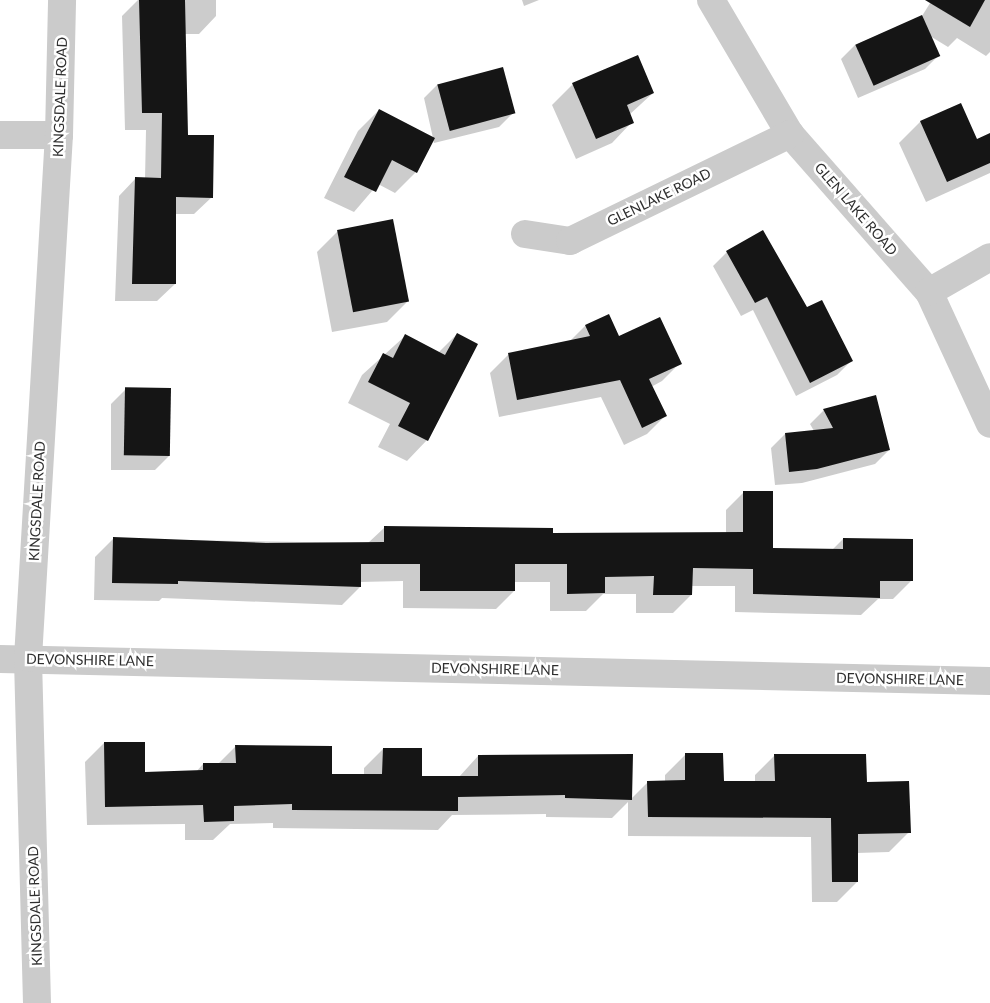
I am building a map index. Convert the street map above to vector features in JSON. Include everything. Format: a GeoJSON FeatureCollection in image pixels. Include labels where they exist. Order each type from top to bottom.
{"type":"FeatureCollection","features":[{"type":"Feature","properties":{"kind":"street","name":"KINGSDALE ROAD"},"geometry":{"type":"LineString","coordinates":[[38,1003],[28,658],[59,135],[62,0]]}},
{"type":"Feature","properties":{"kind":"street","name":"GLEN LAKE ROAD"},"geometry":{"type":"LineString","coordinates":[[711,0],[790,134],[929,292],[990,424]]}},
{"type":"Feature","properties":{"kind":"street","name":"GLENLAKE ROAD"},"geometry":{"type":"LineString","coordinates":[[525,234],[570,241],[790,134]]}},
{"type":"Feature","properties":{"kind":"street"},"geometry":{"type":"LineString","coordinates":[[0,135],[59,135]]}},
{"type":"Feature","properties":{"kind":"street"},"geometry":{"type":"LineString","coordinates":[[929,292],[990,257]]}},
{"type":"Feature","properties":{"kind":"street","name":"DEVONSHIRE LANE"},"geometry":{"type":"LineString","coordinates":[[0,659],[28,658],[990,681]]}},
{"type":"Feature","properties":{"kind":"building"},"geometry":{"type":"Polygon","coordinates":[[[139,0],[185,0],[188,135],[214,135],[213,198],[176,197],[176,284],[132,284],[135,177],[161,178],[162,113],[142,113],[139,0]]]}},
{"type":"Feature","properties":{"kind":"building"},"geometry":{"type":"Polygon","coordinates":[[[925,0],[985,0],[970,27],[925,0]]]}},
{"type":"Feature","properties":{"kind":"building"},"geometry":{"type":"Polygon","coordinates":[[[922,15],[940,56],[874,86],[855,45],[922,15]]]}},
{"type":"Feature","properties":{"kind":"building"},"geometry":{"type":"Polygon","coordinates":[[[638,55],[654,93],[627,105],[634,123],[596,139],[572,83],[638,55]]]}},
{"type":"Feature","properties":{"kind":"building"},"geometry":{"type":"Polygon","coordinates":[[[503,67],[515,113],[450,131],[437,85],[503,67]]]}},
{"type":"Feature","properties":{"kind":"building"},"geometry":{"type":"Polygon","coordinates":[[[961,103],[977,139],[990,133],[990,163],[947,182],[920,121],[961,103]]]}},
{"type":"Feature","properties":{"kind":"building"},"geometry":{"type":"Polygon","coordinates":[[[379,109],[435,138],[417,173],[392,160],[376,192],[344,177],[379,109]]]}},
{"type":"Feature","properties":{"kind":"building"},"geometry":{"type":"Polygon","coordinates":[[[393,219],[409,301],[353,312],[337,230],[393,219]]]}},
{"type":"Feature","properties":{"kind":"building"},"geometry":{"type":"Polygon","coordinates":[[[763,230],[807,307],[822,300],[853,361],[810,383],[767,297],[755,303],[726,251],[763,230]]]}},
{"type":"Feature","properties":{"kind":"building"},"geometry":{"type":"Polygon","coordinates":[[[609,314],[619,336],[660,317],[682,364],[649,379],[667,416],[642,428],[620,380],[517,400],[508,353],[590,336],[585,325],[609,314]]]}},
{"type":"Feature","properties":{"kind":"building"},"geometry":{"type":"Polygon","coordinates":[[[457,333],[478,344],[428,441],[398,426],[410,403],[368,382],[383,353],[393,358],[405,334],[445,355],[457,333]]]}},
{"type":"Feature","properties":{"kind":"building"},"geometry":{"type":"Polygon","coordinates":[[[125,387],[171,388],[170,456],[124,455],[125,387]]]}},
{"type":"Feature","properties":{"kind":"building"},"geometry":{"type":"Polygon","coordinates":[[[876,395],[890,450],[817,469],[789,472],[785,433],[833,428],[823,409],[876,395]]]}},
{"type":"Feature","properties":{"kind":"building"},"geometry":{"type":"Polygon","coordinates":[[[743,491],[773,491],[773,548],[843,549],[843,538],[913,539],[913,581],[880,581],[880,598],[753,594],[753,569],[693,568],[692,595],[653,595],[654,576],[605,577],[605,593],[567,594],[567,564],[515,564],[515,591],[420,591],[420,564],[361,564],[361,587],[178,581],[178,584],[112,583],[113,537],[266,543],[384,542],[384,526],[553,528],[553,533],[743,532],[743,491]]]}},
{"type":"Feature","properties":{"kind":"building"},"geometry":{"type":"Polygon","coordinates":[[[104,742],[145,742],[145,772],[203,770],[203,763],[236,763],[235,745],[332,746],[332,774],[382,774],[383,748],[422,748],[422,776],[478,776],[478,755],[633,754],[632,800],[565,798],[565,795],[458,797],[458,811],[292,810],[292,804],[234,806],[234,821],[204,822],[203,805],[105,807],[104,742]]]}},
{"type":"Feature","properties":{"kind":"building"},"geometry":{"type":"Polygon","coordinates":[[[685,753],[723,753],[724,781],[775,781],[774,754],[866,754],[867,782],[909,781],[911,833],[858,834],[858,882],[832,882],[831,818],[648,817],[647,781],[685,780],[685,753]]]}}]}
